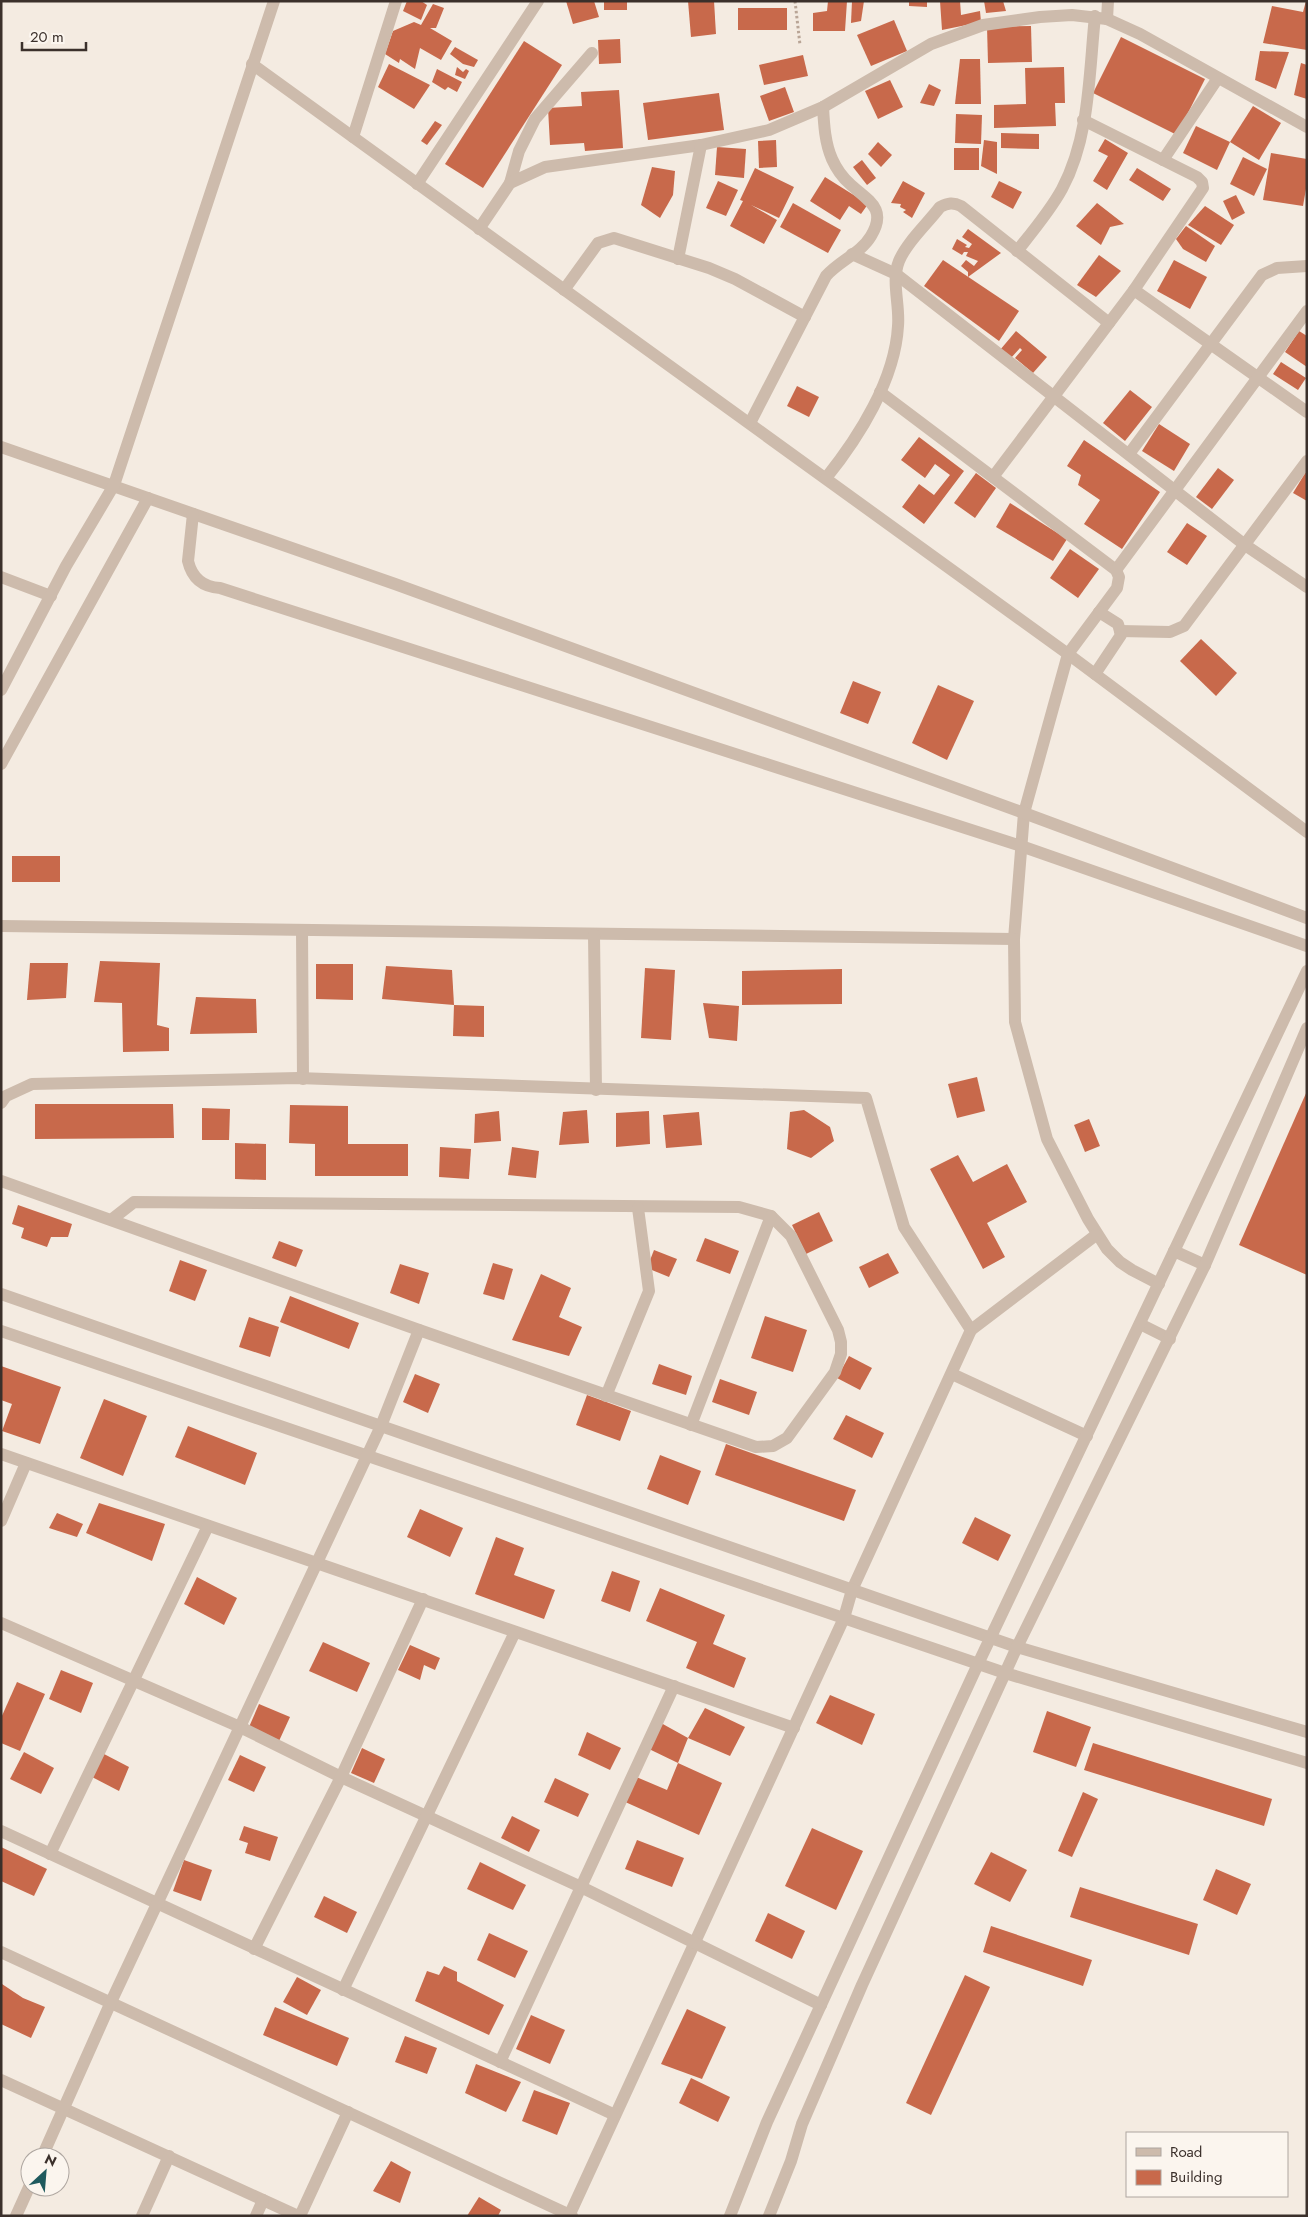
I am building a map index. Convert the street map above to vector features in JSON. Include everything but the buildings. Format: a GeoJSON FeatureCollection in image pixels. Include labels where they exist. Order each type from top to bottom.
{"type":"FeatureCollection","features":[{"type":"Feature","properties":{"kind":"street"},"geometry":{"type":"LineString","coordinates":[[1,690],[51,596],[114,486],[274,1]]}},
{"type":"Feature","properties":{"kind":"street"},"geometry":{"type":"LineString","coordinates":[[353,137],[396,1]]}},
{"type":"Feature","properties":{"kind":"street"},"geometry":{"type":"LineString","coordinates":[[417,184],[538,1]]}},
{"type":"Feature","properties":{"kind":"street"},"geometry":{"type":"LineString","coordinates":[[1017,251],[1050,208],[1062,188],[1080,144],[1101,18],[1108,1]]}},
{"type":"Feature","properties":{"kind":"street"},"geometry":{"type":"LineString","coordinates":[[510,183],[545,167],[701,145],[770,130],[823,107],[932,44],[983,25],[1056,15],[1101,18],[1140,34],[1307,126]]}},
{"type":"Feature","properties":{"kind":"street"},"geometry":{"type":"LineString","coordinates":[[479,229],[510,183],[519,151],[535,119],[592,53]]}},
{"type":"Feature","properties":{"kind":"street"},"geometry":{"type":"LineString","coordinates":[[252,64],[1068,654],[1307,832]]}},
{"type":"Feature","properties":{"kind":"street"},"geometry":{"type":"LineString","coordinates":[[1163,160],[1218,78]]}},
{"type":"Feature","properties":{"kind":"street"},"geometry":{"type":"LineString","coordinates":[[750,424],[826,276],[834,266],[852,254],[871,236],[877,214],[875,205],[847,182],[833,160],[826,140],[823,107]]}},
{"type":"Feature","properties":{"kind":"street"},"geometry":{"type":"LineString","coordinates":[[993,477],[1134,290],[1203,188],[1202,182],[1197,177],[1084,120]]}},
{"type":"Feature","properties":{"kind":"street"},"geometry":{"type":"LineString","coordinates":[[678,259],[701,145]]}},
{"type":"Feature","properties":{"kind":"street"},"geometry":{"type":"LineString","coordinates":[[826,478],[857,436],[880,392],[895,348],[898,327],[896,274],[902,255],[940,207],[951,203],[961,206],[1109,323]]}},
{"type":"Feature","properties":{"kind":"street"},"geometry":{"type":"LineString","coordinates":[[564,290],[594,248],[608,238],[678,259],[735,279],[805,317]]}},
{"type":"Feature","properties":{"kind":"street"},"geometry":{"type":"LineString","coordinates":[[852,254],[896,274],[1245,545],[1307,587]]}},
{"type":"Feature","properties":{"kind":"street"},"geometry":{"type":"LineString","coordinates":[[1129,454],[1262,275],[1277,268],[1307,266]]}},
{"type":"Feature","properties":{"kind":"street"},"geometry":{"type":"LineString","coordinates":[[1134,290],[1307,412]]}},
{"type":"Feature","properties":{"kind":"street"},"geometry":{"type":"LineString","coordinates":[[1116,570],[1307,311]]}},
{"type":"Feature","properties":{"kind":"street"},"geometry":{"type":"LineString","coordinates":[[880,392],[1116,570],[1119,582],[1100,612],[1068,654],[1024,813],[1014,939],[1015,1022],[1047,1139],[1096,1235],[1120,1262],[1138,1274],[1159,1284]]}},
{"type":"Feature","properties":{"kind":"street"},"geometry":{"type":"LineString","coordinates":[[1,447],[193,514],[1024,813],[1307,918]]}},
{"type":"Feature","properties":{"kind":"street"},"geometry":{"type":"LineString","coordinates":[[1120,631],[1170,632],[1184,626],[1307,461]]}},
{"type":"Feature","properties":{"kind":"street"},"geometry":{"type":"LineString","coordinates":[[1,764],[148,498]]}},
{"type":"Feature","properties":{"kind":"street"},"geometry":{"type":"LineString","coordinates":[[193,514],[188,561],[196,579],[211,587],[229,591],[1021,846],[1307,946]]}},
{"type":"Feature","properties":{"kind":"street"},"geometry":{"type":"LineString","coordinates":[[1,577],[51,596]]}},
{"type":"Feature","properties":{"kind":"street"},"geometry":{"type":"LineString","coordinates":[[1095,674],[1119,639],[1120,631],[1118,624],[1100,612]]}},
{"type":"Feature","properties":{"kind":"street"},"geometry":{"type":"LineString","coordinates":[[1,926],[1014,939]]}},
{"type":"Feature","properties":{"kind":"street"},"geometry":{"type":"LineString","coordinates":[[302,930],[303,1078]]}},
{"type":"Feature","properties":{"kind":"street"},"geometry":{"type":"LineString","coordinates":[[594,935],[596,1090]]}},
{"type":"Feature","properties":{"kind":"street"},"geometry":{"type":"LineString","coordinates":[[730,2216],[767,2122],[978,1664],[1307,971]]}},
{"type":"Feature","properties":{"kind":"street"},"geometry":{"type":"LineString","coordinates":[[770,2216],[791,2161],[802,2124],[862,1985],[1017,1647],[1205,1265],[1307,1029]]}},
{"type":"Feature","properties":{"kind":"street"},"geometry":{"type":"LineString","coordinates":[[1,1104],[6,1096],[32,1084],[303,1078],[596,1090],[866,1098],[904,1227],[972,1330]]}},
{"type":"Feature","properties":{"kind":"street"},"geometry":{"type":"LineString","coordinates":[[1,1180],[111,1220],[418,1330],[756,1447],[773,1446],[787,1438],[839,1364],[841,1342],[838,1330],[791,1236],[771,1216],[739,1207],[638,1208],[134,1202],[111,1220]]}},
{"type":"Feature","properties":{"kind":"street"},"geometry":{"type":"LineString","coordinates":[[606,1396],[649,1291],[638,1208]]}},
{"type":"Feature","properties":{"kind":"street"},"geometry":{"type":"LineString","coordinates":[[691,1425],[771,1216]]}},
{"type":"Feature","properties":{"kind":"street"},"geometry":{"type":"LineString","coordinates":[[1,1952],[570,2215],[844,1618],[852,1590],[972,1330],[1096,1235]]}},
{"type":"Feature","properties":{"kind":"street"},"geometry":{"type":"LineString","coordinates":[[1174,1252],[1205,1265]]}},
{"type":"Feature","properties":{"kind":"street"},"geometry":{"type":"LineString","coordinates":[[1,1294],[1017,1647],[1307,1732]]}},
{"type":"Feature","properties":{"kind":"street"},"geometry":{"type":"LineString","coordinates":[[1140,1324],[1170,1339]]}},
{"type":"Feature","properties":{"kind":"street"},"geometry":{"type":"LineString","coordinates":[[46,2147],[111,2002],[381,1426],[418,1330]]}},
{"type":"Feature","properties":{"kind":"street"},"geometry":{"type":"LineString","coordinates":[[1,1331],[1005,1673],[1307,1763]]}},
{"type":"Feature","properties":{"kind":"street"},"geometry":{"type":"LineString","coordinates":[[952,1374],[1087,1436]]}},
{"type":"Feature","properties":{"kind":"street"},"geometry":{"type":"LineString","coordinates":[[1,1454],[794,1728]]}},
{"type":"Feature","properties":{"kind":"street"},"geometry":{"type":"LineString","coordinates":[[1,1521],[26,1463]]}},
{"type":"Feature","properties":{"kind":"street"},"geometry":{"type":"LineString","coordinates":[[50,1854],[208,1526]]}},
{"type":"Feature","properties":{"kind":"street"},"geometry":{"type":"LineString","coordinates":[[254,1949],[341,1777],[423,1600]]}},
{"type":"Feature","properties":{"kind":"street"},"geometry":{"type":"LineString","coordinates":[[1,1623],[240,1727],[341,1777],[581,1887],[821,2005]]}},
{"type":"Feature","properties":{"kind":"street"},"geometry":{"type":"LineString","coordinates":[[343,1990],[515,1632]]}},
{"type":"Feature","properties":{"kind":"street"},"geometry":{"type":"LineString","coordinates":[[500,2062],[674,1686]]}},
{"type":"Feature","properties":{"kind":"street"},"geometry":{"type":"LineString","coordinates":[[1,1831],[615,2114]]}},
{"type":"Feature","properties":{"kind":"street"},"geometry":{"type":"LineString","coordinates":[[1,2080],[299,2216],[348,2112]]}},
{"type":"Feature","properties":{"kind":"street"},"geometry":{"type":"LineString","coordinates":[[142,2216],[169,2156]]}},
{"type":"Feature","properties":{"kind":"street"},"geometry":{"type":"LineString","coordinates":[[16,2216],[25,2197]]}},
{"type":"Feature","properties":{"kind":"street"},"geometry":{"type":"LineString","coordinates":[[256,2216],[263,2200]]}},
{"type":"Feature","properties":{"kind":"path"},"geometry":{"type":"LineString","coordinates":[[795,1],[800,45]]}}]}
